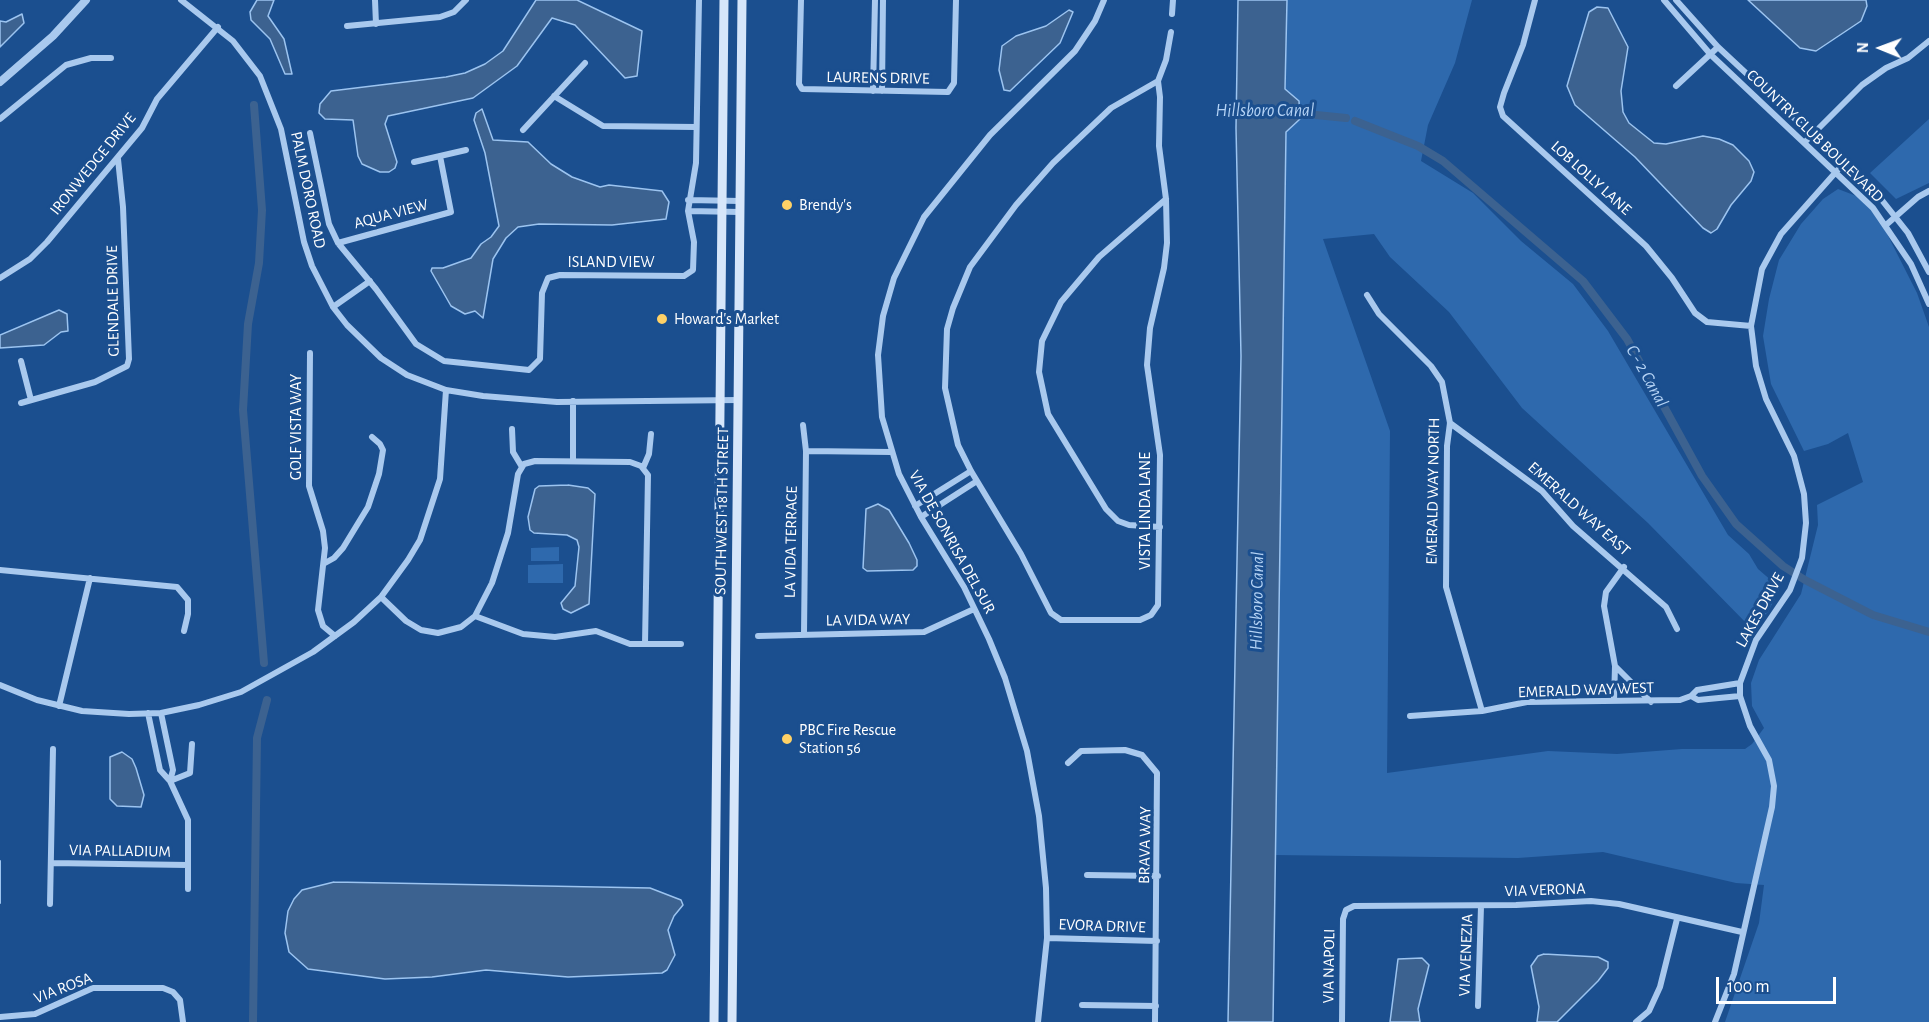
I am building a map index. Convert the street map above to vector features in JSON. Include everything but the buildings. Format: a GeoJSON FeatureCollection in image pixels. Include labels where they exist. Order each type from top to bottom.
{"type":"FeatureCollection","features":[{"type":"Feature","properties":{"kind":"main road","name":"SOUTHWEST 18TH STREET"},"geometry":{"type":"LineString","coordinates":[[714,1022],[724,0]]}},
{"type":"Feature","properties":{"kind":"main road","name":"SOUTHWEST 18TH STREET"},"geometry":{"type":"LineString","coordinates":[[732,1022],[742,0]]}},
{"type":"Feature","properties":{"kind":"street"},"geometry":{"type":"LineString","coordinates":[[0,82],[52,36],[87,0]]}},
{"type":"Feature","properties":{"kind":"street","name":"PALM DORO ROAD"},"geometry":{"type":"LineString","coordinates":[[181,0],[218,27],[247,57],[269,95],[281,129],[304,242],[322,288],[333,308],[347,325],[381,358],[407,375],[446,390],[483,396],[573,402],[738,400]]}},
{"type":"Feature","properties":{"kind":"street"},"geometry":{"type":"LineString","coordinates":[[375,0],[376,24]]}},
{"type":"Feature","properties":{"kind":"street"},"geometry":{"type":"LineString","coordinates":[[347,26],[440,17],[454,12],[466,0]]}},
{"type":"Feature","properties":{"kind":"street","name":"ISLAND VIEW"},"geometry":{"type":"LineString","coordinates":[[310,133],[329,224],[338,243],[370,281],[416,344],[434,357],[455,364],[528,370],[540,359],[542,293],[548,278],[560,275],[689,275],[693,270],[694,242],[688,200],[696,163],[699,0]]}},
{"type":"Feature","properties":{"kind":"street","name":"LAURENS DRIVE"},"geometry":{"type":"LineString","coordinates":[[801,0],[799,84],[802,89],[948,92],[953,89],[956,0]]}},
{"type":"Feature","properties":{"kind":"street"},"geometry":{"type":"LineString","coordinates":[[873,91],[875,0]]}},
{"type":"Feature","properties":{"kind":"street"},"geometry":{"type":"LineString","coordinates":[[882,91],[883,0]]}},
{"type":"Feature","properties":{"kind":"street","name":"VIA DE SONRISA DEL SUR"},"geometry":{"type":"LineString","coordinates":[[1038,1022],[1047,938],[1044,858],[1027,751],[1005,678],[964,587],[921,518],[891,452],[879,395],[878,355],[883,316],[902,257],[924,217],[965,164],[1016,108],[1075,51],[1091,28],[1104,0]]}},
{"type":"Feature","properties":{"kind":"street"},"geometry":{"type":"LineString","coordinates":[[1172,14],[1173,0]]}},
{"type":"Feature","properties":{"kind":"street","name":"LOB LOLLY LANE"},"geometry":{"type":"LineString","coordinates":[[1535,0],[1523,45],[1500,107],[1503,116],[1646,246],[1672,278],[1695,313],[1707,322],[1751,326]]}},
{"type":"Feature","properties":{"kind":"street","name":"COUNTRY CLUB BOULEVARD"},"geometry":{"type":"LineString","coordinates":[[1664,0],[1711,55],[1867,201],[1886,225],[1911,264],[1929,304]]}},
{"type":"Feature","properties":{"kind":"street","name":"COUNTRY CLUB BOULEVARD"},"geometry":{"type":"LineString","coordinates":[[1676,0],[1718,47],[1895,216],[1919,251],[1929,272]]}},
{"type":"Feature","properties":{"kind":"street","name":"IRONWEDGE DRIVE"},"geometry":{"type":"LineString","coordinates":[[0,278],[39,251],[118,159],[144,126],[157,99],[218,27]]}},
{"type":"Feature","properties":{"kind":"street","name":"VISTA LINDA LANE"},"geometry":{"type":"LineString","coordinates":[[1158,81],[1111,108],[1053,163],[993,233],[970,267],[960,287],[947,329],[945,388],[953,431],[971,471],[1021,554],[1051,613],[1061,620],[1140,620],[1151,615],[1158,600],[1160,455],[1147,365],[1150,328],[1166,252],[1166,199],[1159,146],[1158,81],[1166,60],[1171,32]]}},
{"type":"Feature","properties":{"kind":"street"},"geometry":{"type":"LineString","coordinates":[[1804,143],[1862,85],[1886,68],[1908,58],[1929,41]]}},
{"type":"Feature","properties":{"kind":"street"},"geometry":{"type":"LineString","coordinates":[[1676,86],[1718,47]]}},
{"type":"Feature","properties":{"kind":"street"},"geometry":{"type":"LineString","coordinates":[[0,119],[66,65],[91,57],[111,58]]}},
{"type":"Feature","properties":{"kind":"street"},"geometry":{"type":"LineString","coordinates":[[523,130],[585,63]]}},
{"type":"Feature","properties":{"kind":"street"},"geometry":{"type":"LineString","coordinates":[[554,96],[603,126],[696,127]]}},
{"type":"Feature","properties":{"kind":"street"},"geometry":{"type":"LineString","coordinates":[[414,162],[466,150]]}},
{"type":"Feature","properties":{"kind":"street","name":"AQUA VIEW"},"geometry":{"type":"LineString","coordinates":[[338,243],[451,212],[440,156]]}},
{"type":"Feature","properties":{"kind":"street","name":"GLENDALE DRIVE"},"geometry":{"type":"LineString","coordinates":[[21,403],[95,382],[127,366],[129,359],[123,207],[118,159]]}},
{"type":"Feature","properties":{"kind":"street","name":"LAKES DRIVE"},"geometry":{"type":"LineString","coordinates":[[1715,1022],[1734,974],[1772,807],[1774,786],[1769,760],[1750,726],[1740,696],[1740,683],[1756,640],[1790,590],[1802,558],[1806,524],[1804,494],[1794,456],[1766,399],[1756,366],[1751,326],[1762,269],[1781,234],[1843,164]]}},
{"type":"Feature","properties":{"kind":"street"},"geometry":{"type":"LineString","coordinates":[[1886,225],[1929,191]]}},
{"type":"Feature","properties":{"kind":"street"},"geometry":{"type":"LineString","coordinates":[[1160,527],[1129,525],[1118,521],[1106,509],[1048,414],[1039,372],[1042,341],[1061,302],[1099,257],[1166,199]]}},
{"type":"Feature","properties":{"kind":"street"},"geometry":{"type":"LineString","coordinates":[[688,200],[740,201]]}},
{"type":"Feature","properties":{"kind":"street"},"geometry":{"type":"LineString","coordinates":[[688,211],[740,212]]}},
{"type":"Feature","properties":{"kind":"street"},"geometry":{"type":"LineString","coordinates":[[333,308],[370,281]]}},
{"type":"Feature","properties":{"kind":"street","name":"EMERALD WAY NORTH"},"geometry":{"type":"LineString","coordinates":[[1367,295],[1379,314],[1431,366],[1442,382],[1450,423],[1447,446],[1446,587],[1482,711]]}},
{"type":"Feature","properties":{"kind":"street","name":"GOLF VISTA WAY"},"geometry":{"type":"LineString","coordinates":[[310,353],[309,486],[323,531],[325,563],[319,616],[323,626],[335,636]]}},
{"type":"Feature","properties":{"kind":"street"},"geometry":{"type":"LineString","coordinates":[[21,362],[31,400]]}},
{"type":"Feature","properties":{"kind":"street"},"geometry":{"type":"LineString","coordinates":[[0,685],[59,706],[106,713],[161,713],[199,705],[241,692],[291,666],[335,636],[381,597],[408,560],[434,502],[442,464],[446,390]]}},
{"type":"Feature","properties":{"kind":"street"},"geometry":{"type":"LineString","coordinates":[[573,402],[573,461]]}},
{"type":"Feature","properties":{"kind":"street","name":"EMERALD WAY EAST"},"geometry":{"type":"LineString","coordinates":[[1450,423],[1542,491],[1573,526],[1624,567],[1666,607],[1677,629]]}},
{"type":"Feature","properties":{"kind":"street","name":"LA VIDA TERRACE"},"geometry":{"type":"LineString","coordinates":[[803,425],[806,451],[804,634]]}},
{"type":"Feature","properties":{"kind":"street"},"geometry":{"type":"LineString","coordinates":[[512,429],[513,452],[522,466]]}},
{"type":"Feature","properties":{"kind":"street"},"geometry":{"type":"LineString","coordinates":[[643,468],[649,454],[651,434]]}},
{"type":"Feature","properties":{"kind":"street"},"geometry":{"type":"LineString","coordinates":[[325,563],[334,558],[343,548],[368,507],[379,474],[383,450],[372,437]]}},
{"type":"Feature","properties":{"kind":"street"},"geometry":{"type":"LineString","coordinates":[[806,451],[891,452]]}},
{"type":"Feature","properties":{"kind":"street"},"geometry":{"type":"LineString","coordinates":[[381,597],[411,624],[432,633],[456,630],[475,616],[501,558],[518,474],[522,466],[535,461],[630,462],[643,468],[648,475],[645,644]]}},
{"type":"Feature","properties":{"kind":"street"},"geometry":{"type":"LineString","coordinates":[[915,506],[971,471]]}},
{"type":"Feature","properties":{"kind":"street"},"geometry":{"type":"LineString","coordinates":[[921,518],[977,481]]}},
{"type":"Feature","properties":{"kind":"street"},"geometry":{"type":"LineString","coordinates":[[1614,701],[1615,666],[1604,606],[1606,592],[1624,567]]}},
{"type":"Feature","properties":{"kind":"street"},"geometry":{"type":"LineString","coordinates":[[0,570],[177,587],[188,600],[184,631]]}},
{"type":"Feature","properties":{"kind":"street"},"geometry":{"type":"LineString","coordinates":[[59,706],[90,578]]}},
{"type":"Feature","properties":{"kind":"street","name":"LA VIDA WAY"},"geometry":{"type":"LineString","coordinates":[[758,636],[924,632],[974,609]]}},
{"type":"Feature","properties":{"kind":"street"},"geometry":{"type":"LineString","coordinates":[[475,616],[524,634],[555,637],[596,631],[624,643],[681,644]]}},
{"type":"Feature","properties":{"kind":"street"},"geometry":{"type":"LineString","coordinates":[[1615,666],[1651,702]]}},
{"type":"Feature","properties":{"kind":"street","name":"EMERALD WAY WEST"},"geometry":{"type":"LineString","coordinates":[[1410,716],[1482,711],[1527,702],[1651,702],[1691,696],[1697,690],[1740,683]]}},
{"type":"Feature","properties":{"kind":"street","name":"EMERALD WAY WEST"},"geometry":{"type":"LineString","coordinates":[[1691,696],[1698,700],[1740,696]]}},
{"type":"Feature","properties":{"kind":"street","name":"VIA PALLADIUM"},"geometry":{"type":"LineString","coordinates":[[148,713],[160,770],[170,781],[188,820],[188,889]]}},
{"type":"Feature","properties":{"kind":"street","name":"VIA PALLADIUM"},"geometry":{"type":"LineString","coordinates":[[161,713],[172,770],[170,781]]}},
{"type":"Feature","properties":{"kind":"street"},"geometry":{"type":"LineString","coordinates":[[170,781],[190,773],[192,744]]}},
{"type":"Feature","properties":{"kind":"street","name":"VIA PALLADIUM"},"geometry":{"type":"LineString","coordinates":[[50,904],[53,749]]}},
{"type":"Feature","properties":{"kind":"street","name":"BRAVA WAY"},"geometry":{"type":"LineString","coordinates":[[1068,763],[1081,751],[1125,750],[1142,754],[1151,762],[1157,773],[1159,785],[1155,1022]]}},
{"type":"Feature","properties":{"kind":"street","name":"VIA PALLADIUM"},"geometry":{"type":"LineString","coordinates":[[51,863],[188,865]]}},
{"type":"Feature","properties":{"kind":"street"},"geometry":{"type":"LineString","coordinates":[[1087,875],[1158,876]]}},
{"type":"Feature","properties":{"kind":"street","name":"VIA VERONA"},"geometry":{"type":"LineString","coordinates":[[1346,910],[1354,906],[1367,905],[1481,906],[1591,901],[1619,904],[1742,932]]}},
{"type":"Feature","properties":{"kind":"street","name":"VIA VENEZIA"},"geometry":{"type":"LineString","coordinates":[[1478,1006],[1481,906]]}},
{"type":"Feature","properties":{"kind":"street","name":"VIA NAPOLI"},"geometry":{"type":"LineString","coordinates":[[1342,1022],[1343,919],[1346,910]]}},
{"type":"Feature","properties":{"kind":"street"},"geometry":{"type":"LineString","coordinates":[[1636,1022],[1649,1011],[1660,987],[1677,919]]}},
{"type":"Feature","properties":{"kind":"street","name":"EVORA DRIVE"},"geometry":{"type":"LineString","coordinates":[[1047,938],[1157,941]]}},
{"type":"Feature","properties":{"kind":"street","name":"VIA ROSA"},"geometry":{"type":"LineString","coordinates":[[3,1019],[35,1014],[99,987],[163,988],[173,992],[180,1000],[183,1022]]}},
{"type":"Feature","properties":{"kind":"street"},"geometry":{"type":"LineString","coordinates":[[1082,1005],[1156,1006]]}},
{"type":"Feature","properties":{"kind":"shaded area"},"geometry":{"type":"Polygon","coordinates":[[[1287,0],[1472,0],[1455,63],[1428,125],[1421,161],[1473,193],[1521,241],[1573,284],[1608,331],[1728,535],[1749,554],[1758,569],[1780,588],[1768,612],[1751,628],[1648,523],[1522,408],[1449,312],[1390,257],[1374,234],[1323,239],[1390,431],[1387,773],[1548,751],[1617,754],[1682,749],[1745,749],[1752,744],[1764,728],[1752,706],[1751,683],[1759,660],[1801,594],[1818,525],[1817,505],[1863,482],[1848,433],[1828,444],[1804,451],[1771,384],[1763,336],[1769,299],[1779,260],[1801,224],[1823,199],[1838,189],[1859,197],[1879,218],[1917,293],[1929,327],[1929,1022],[1725,1022],[1759,923],[1764,885],[1736,883],[1603,852],[1518,858],[1274,855],[1286,132],[1300,119],[1299,101],[1285,90],[1287,0]]]}},
{"type":"Feature","properties":{"kind":"shaded area"},"geometry":{"type":"Polygon","coordinates":[[[1929,119],[1929,183],[1896,199],[1870,173],[1929,119]]]}},
{"type":"Feature","properties":{"kind":"shaded area"},"geometry":{"type":"Polygon","coordinates":[[[559,547],[559,561],[531,561],[531,548],[559,547]]]}},
{"type":"Feature","properties":{"kind":"shaded area"},"geometry":{"type":"Polygon","coordinates":[[[563,564],[563,583],[528,583],[528,565],[563,564]]]}},
{"type":"Feature","properties":{"kind":"water"},"geometry":{"type":"Polygon","coordinates":[[[257,0],[274,0],[268,16],[284,39],[292,74],[285,74],[270,39],[251,20],[250,12],[257,0]]]}},
{"type":"Feature","properties":{"kind":"water"},"geometry":{"type":"Polygon","coordinates":[[[536,0],[577,0],[642,31],[637,76],[625,78],[575,25],[552,18],[517,66],[473,98],[388,116],[385,124],[397,162],[395,168],[389,172],[380,172],[362,164],[358,156],[353,120],[325,119],[319,113],[320,104],[331,91],[446,77],[465,73],[485,64],[503,51],[536,0]]]}},
{"type":"Feature","properties":{"kind":"water","name":"Hillsboro Canal"},"geometry":{"type":"Polygon","coordinates":[[[1238,0],[1287,0],[1285,89],[1299,101],[1300,119],[1286,132],[1273,1022],[1228,1022],[1241,356],[1236,128],[1238,0]]]}},
{"type":"Feature","properties":{"kind":"water"},"geometry":{"type":"Polygon","coordinates":[[[1748,0],[1866,0],[1867,6],[1861,21],[1816,51],[1800,48],[1748,0]]]}},
{"type":"Feature","properties":{"kind":"water"},"geometry":{"type":"Polygon","coordinates":[[[1597,7],[1608,8],[1628,47],[1621,91],[1623,112],[1629,123],[1654,143],[1666,144],[1703,136],[1719,139],[1733,145],[1749,161],[1754,172],[1751,181],[1731,205],[1717,229],[1711,233],[1703,228],[1635,157],[1575,105],[1567,86],[1589,12],[1597,7]]]}},
{"type":"Feature","properties":{"kind":"water"},"geometry":{"type":"Polygon","coordinates":[[[1069,10],[1073,12],[1060,43],[1010,91],[1004,90],[999,70],[1002,46],[1016,36],[1046,26],[1069,10]]]}},
{"type":"Feature","properties":{"kind":"water"},"geometry":{"type":"Polygon","coordinates":[[[22,14],[24,23],[0,47],[0,21],[6,22],[22,14]]]}},
{"type":"Feature","properties":{"kind":"water"},"geometry":{"type":"Polygon","coordinates":[[[482,109],[493,140],[528,142],[551,164],[572,177],[600,187],[609,185],[662,191],[669,202],[666,219],[612,225],[539,224],[518,227],[506,238],[493,259],[483,318],[475,311],[465,314],[451,306],[431,271],[432,268],[443,268],[471,258],[499,226],[485,153],[474,120],[476,113],[482,109]]]}},
{"type":"Feature","properties":{"kind":"water"},"geometry":{"type":"Polygon","coordinates":[[[59,310],[67,314],[68,331],[61,332],[44,345],[0,348],[0,335],[59,310]]]}},
{"type":"Feature","properties":{"kind":"water"},"geometry":{"type":"Polygon","coordinates":[[[568,485],[588,488],[595,494],[589,604],[571,613],[563,609],[561,603],[575,586],[579,547],[577,540],[567,535],[534,533],[530,530],[528,517],[535,489],[539,486],[568,485]]]}},
{"type":"Feature","properties":{"kind":"water"},"geometry":{"type":"Polygon","coordinates":[[[878,504],[889,510],[909,543],[917,560],[917,566],[913,570],[867,571],[863,568],[866,509],[878,504]]]}},
{"type":"Feature","properties":{"kind":"water"},"geometry":{"type":"Polygon","coordinates":[[[122,752],[132,759],[136,768],[144,795],[141,807],[117,806],[110,799],[110,757],[122,752]]]}},
{"type":"Feature","properties":{"kind":"water"},"geometry":{"type":"Polygon","coordinates":[[[334,882],[650,888],[681,900],[683,905],[674,916],[668,930],[675,955],[667,970],[662,973],[568,977],[486,970],[432,977],[385,979],[308,969],[289,952],[285,933],[288,911],[294,899],[302,890],[334,882]]]}},
{"type":"Feature","properties":{"kind":"water"},"geometry":{"type":"Polygon","coordinates":[[[1544,954],[1598,957],[1608,962],[1608,968],[1598,981],[1557,1022],[1537,1022],[1539,1007],[1531,966],[1538,956],[1544,954]]]}},
{"type":"Feature","properties":{"kind":"water"},"geometry":{"type":"Polygon","coordinates":[[[1422,958],[1429,965],[1418,1009],[1420,1022],[1390,1022],[1398,959],[1422,958]]]}},
{"type":"Feature","properties":{"kind":"waterway"},"geometry":{"type":"LineString","coordinates":[[254,105],[262,210],[259,263],[248,324],[243,410],[264,663]]}},
{"type":"Feature","properties":{"kind":"waterway"},"geometry":{"type":"LineString","coordinates":[[1291,113],[1308,114]]}},
{"type":"Feature","properties":{"kind":"waterway","name":"C - 2 Canal"},"geometry":{"type":"LineString","coordinates":[[1316,115],[1346,118]]}},
{"type":"Feature","properties":{"kind":"waterway","name":"C - 2 Canal"},"geometry":{"type":"LineString","coordinates":[[1355,121],[1418,146],[1443,161],[1583,281],[1627,339],[1702,476],[1736,524],[1783,566],[1873,615],[1929,632]]}},
{"type":"Feature","properties":{"kind":"waterway"},"geometry":{"type":"LineString","coordinates":[[253,1022],[257,738],[267,700]]}},
{"type":"Feature","properties":{"kind":"waterway"},"geometry":{"type":"LineString","coordinates":[[0,861],[0,903]]}},
{"type":"Feature","properties":{"kind":"place","name":"Brendy's"},"geometry":{"type":"Point","coordinates":[787,205]}},
{"type":"Feature","properties":{"kind":"place","name":"Howard's Market"},"geometry":{"type":"Point","coordinates":[662,319]}},
{"type":"Feature","properties":{"kind":"place","name":"PBC Fire Rescue Station 56"},"geometry":{"type":"Point","coordinates":[787,739]}}]}
